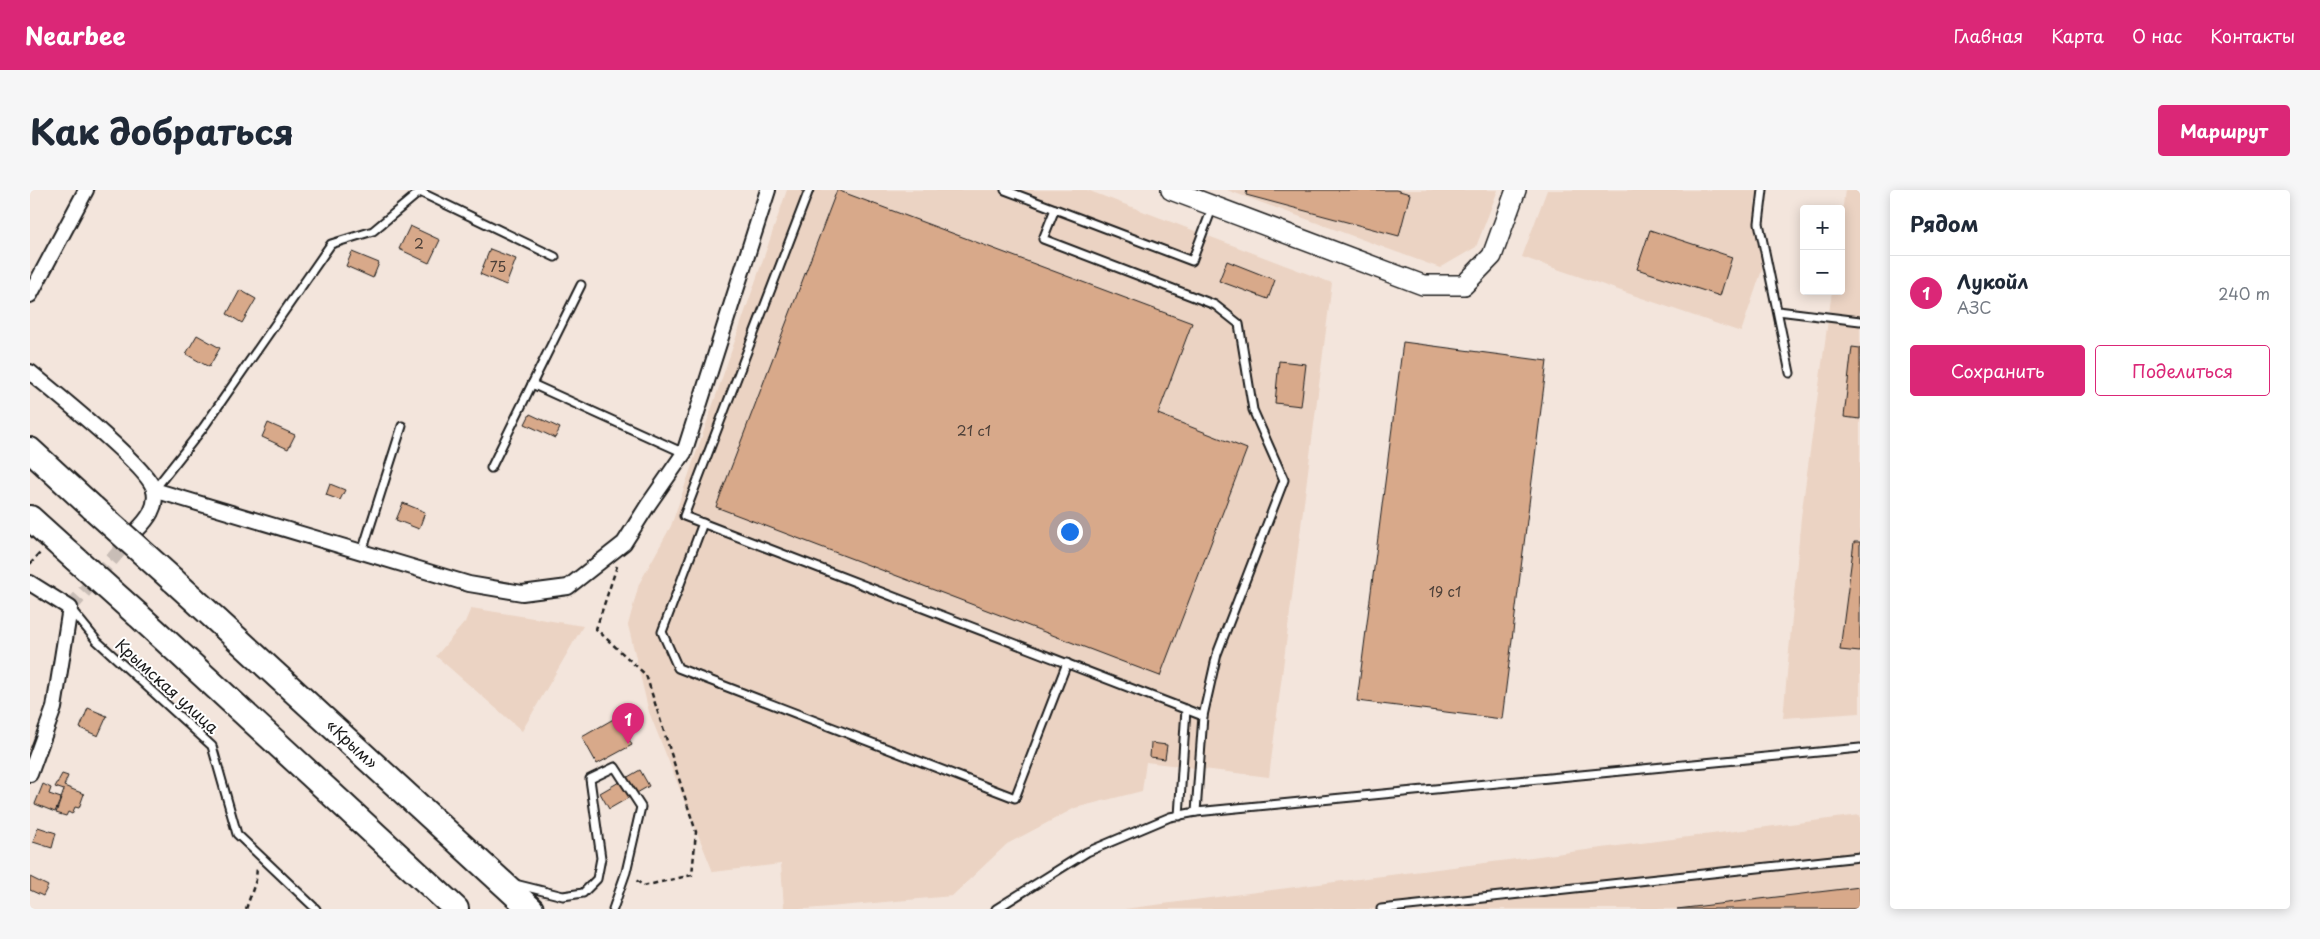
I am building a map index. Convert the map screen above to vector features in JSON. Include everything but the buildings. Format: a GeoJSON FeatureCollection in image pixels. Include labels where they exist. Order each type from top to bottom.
{"type":"FeatureCollection","features":[{"type":"Feature","properties":{"kind":"highway","name":"«Крым»"},"geometry":{"type":"LineString","coordinates":[[30,450],[531,909]]}},
{"type":"Feature","properties":{"kind":"highway"},"geometry":{"type":"LineString","coordinates":[[30,518],[138,615],[456,909]]}},
{"type":"Feature","properties":{"kind":"street"},"geometry":{"type":"LineString","coordinates":[[30,295],[86,190]]}},
{"type":"Feature","properties":{"kind":"street"},"geometry":{"type":"LineString","coordinates":[[154,490],[469,584],[522,593],[568,587],[624,544],[684,453],[768,190]]}},
{"type":"Feature","properties":{"kind":"street"},"geometry":{"type":"LineString","coordinates":[[1171,190],[1423,285],[1464,285],[1492,256],[1516,190]]}},
{"type":"Feature","properties":{"kind":"street"},"geometry":{"type":"LineString","coordinates":[[30,372],[101,432],[148,480],[154,490],[154,504],[148,519],[136,530]]}},
{"type":"Feature","properties":{"kind":"street"},"geometry":{"type":"LineString","coordinates":[[30,583],[70,608],[54,708],[30,774]]}},
{"type":"Feature","properties":{"kind":"lane"},"geometry":{"type":"LineString","coordinates":[[809,190],[684,516],[1203,716]]}},
{"type":"Feature","properties":{"kind":"lane"},"geometry":{"type":"LineString","coordinates":[[1006,190],[1192,261],[1213,206]]}},
{"type":"Feature","properties":{"kind":"lane"},"geometry":{"type":"LineString","coordinates":[[1763,190],[1759,223],[1790,373]]}},
{"type":"Feature","properties":{"kind":"lane"},"geometry":{"type":"LineString","coordinates":[[154,490],[203,428],[331,244],[373,231],[421,191],[555,256]]}},
{"type":"Feature","properties":{"kind":"lane"},"geometry":{"type":"LineString","coordinates":[[1055,209],[1043,239],[1215,305],[1239,324],[1253,410],[1284,480],[1217,654],[1203,716],[1196,812]]}},
{"type":"Feature","properties":{"kind":"lane"},"geometry":{"type":"LineString","coordinates":[[491,468],[581,285]]}},
{"type":"Feature","properties":{"kind":"lane"},"geometry":{"type":"LineString","coordinates":[[1778,311],[1860,321]]}},
{"type":"Feature","properties":{"kind":"lane"},"geometry":{"type":"LineString","coordinates":[[532,384],[684,453]]}},
{"type":"Feature","properties":{"kind":"lane"},"geometry":{"type":"LineString","coordinates":[[362,552],[402,426]]}},
{"type":"Feature","properties":{"kind":"lane"},"geometry":{"type":"LineString","coordinates":[[703,524],[662,632],[678,668],[1015,798],[1067,663]]}},
{"type":"Feature","properties":{"kind":"lane","name":"Крымская улица"},"geometry":{"type":"LineString","coordinates":[[70,608],[97,641],[212,746],[237,834],[316,909]]}},
{"type":"Feature","properties":{"kind":"lane"},"geometry":{"type":"LineString","coordinates":[[1179,816],[1186,709]]}},
{"type":"Feature","properties":{"kind":"lane"},"geometry":{"type":"LineString","coordinates":[[996,909],[1087,852],[1179,816],[1196,812],[1860,748]]}},
{"type":"Feature","properties":{"kind":"lane"},"geometry":{"type":"LineString","coordinates":[[501,881],[563,896],[583,893],[597,879],[601,858],[590,779],[615,766],[641,807],[626,872],[613,909]]}},
{"type":"Feature","properties":{"kind":"lane"},"geometry":{"type":"LineString","coordinates":[[1381,909],[1860,858]]}},
{"type":"Feature","properties":{"kind":"path"},"geometry":{"type":"LineString","coordinates":[[624,544],[596,629],[646,675],[696,832],[692,875],[643,886],[626,872]]}},
{"type":"Feature","properties":{"kind":"path"},"geometry":{"type":"LineString","coordinates":[[246,909],[256,880],[258,855]]}},
{"type":"Feature","properties":{"kind":"shaded area"},"geometry":{"type":"Polygon","coordinates":[[[787,190],[1087,190],[1332,283],[1269,777],[1146,762],[1142,791],[1075,808],[1007,844],[952,896],[807,909],[784,909],[781,864],[713,872],[649,712],[628,625],[639,584],[671,526],[787,190]]]}},
{"type":"Feature","properties":{"kind":"shaded area"},"geometry":{"type":"Polygon","coordinates":[[[1227,190],[1498,190],[1476,247],[1440,268],[1227,190]]]}},
{"type":"Feature","properties":{"kind":"shaded area"},"geometry":{"type":"Polygon","coordinates":[[[1547,190],[1758,190],[1755,202],[1762,270],[1741,332],[1522,257],[1547,190]]]}},
{"type":"Feature","properties":{"kind":"shaded area"},"geometry":{"type":"Polygon","coordinates":[[[1845,190],[1860,190],[1860,713],[1783,718],[1801,517],[1831,295],[1845,295],[1845,205],[1843,205],[1845,190]]]}},
{"type":"Feature","properties":{"kind":"shaded area"},"geometry":{"type":"Polygon","coordinates":[[[471,608],[583,626],[522,731],[436,656],[465,622],[471,608]]]}},
{"type":"Feature","properties":{"kind":"shaded area"},"geometry":{"type":"Polygon","coordinates":[[[1860,815],[1860,909],[1124,909],[1860,815]]]}},
{"type":"Feature","properties":{"kind":"tunnel"},"geometry":{"type":"LineString","coordinates":[[70,608],[133,535]]}},
{"type":"Feature","properties":{"kind":"place","name":"Лукойл"},"geometry":{"type":"Point","coordinates":[628,744]}}]}
